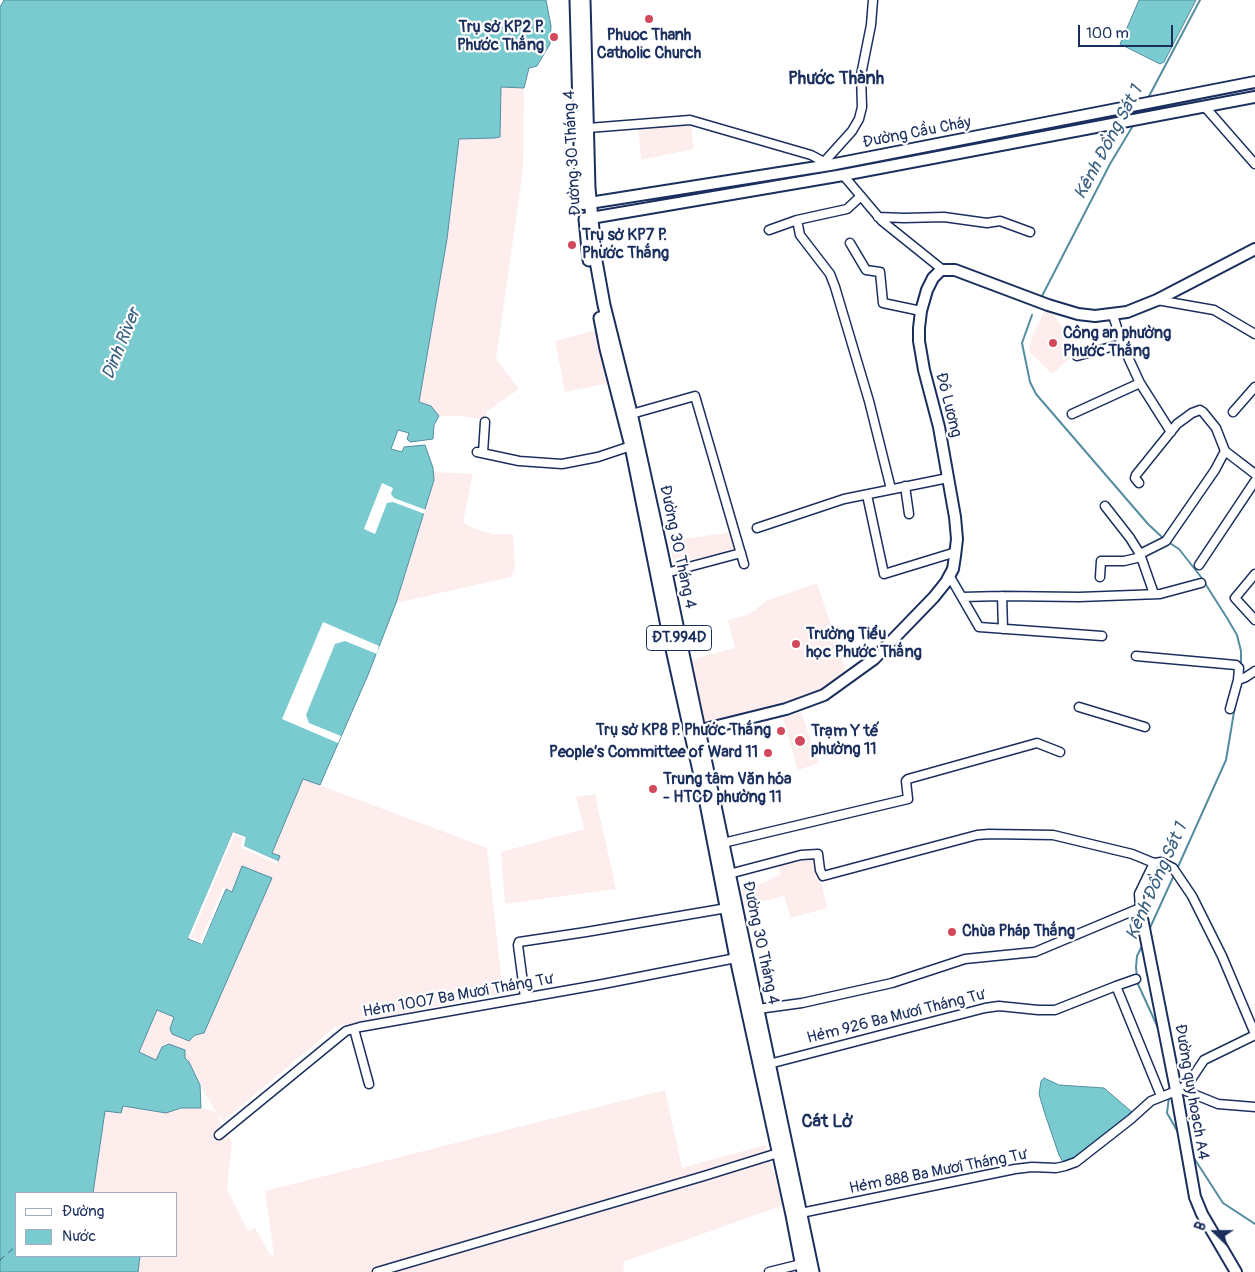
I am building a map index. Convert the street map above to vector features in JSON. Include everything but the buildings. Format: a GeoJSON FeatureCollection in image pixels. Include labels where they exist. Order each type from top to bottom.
{"type":"FeatureCollection","features":[{"type":"Feature","properties":{"kind":"main road","name":"Đường 30 Tháng 4"},"geometry":{"type":"LineString","coordinates":[[576,0],[589,258],[606,349],[613,360],[627,415],[696,731],[723,843],[769,1064],[783,1152]]}},
{"type":"Feature","properties":{"kind":"main road","name":"Đường 30 Tháng 4"},"geometry":{"type":"LineString","coordinates":[[584,0],[588,128],[584,161]]}},
{"type":"Feature","properties":{"kind":"main road","name":"Đường Cầu Cháy"},"geometry":{"type":"LineString","coordinates":[[587,204],[904,150],[1255,82]]}},
{"type":"Feature","properties":{"kind":"main road","name":"Đường Cầu Cháy"},"geometry":{"type":"LineString","coordinates":[[588,218],[843,175],[1255,97]]}},
{"type":"Feature","properties":{"kind":"main road"},"geometry":{"type":"LineString","coordinates":[[904,150],[907,163]]}},
{"type":"Feature","properties":{"kind":"main road"},"geometry":{"type":"LineString","coordinates":[[943,270],[955,270],[1068,312],[1095,316],[1113,315],[1127,312],[1157,300],[1255,249]]}},
{"type":"Feature","properties":{"kind":"main road","name":"Đô Lương"},"geometry":{"type":"LineString","coordinates":[[696,731],[786,709],[824,695],[874,659],[934,597],[953,569],[957,539],[955,517],[939,427],[924,370],[919,341],[920,311],[933,278],[943,270]]}},
{"type":"Feature","properties":{"kind":"main road","name":"Đường 30 Tháng 4"},"geometry":{"type":"LineString","coordinates":[[656,550],[666,572],[736,958],[796,1214],[813,1272]]}},
{"type":"Feature","properties":{"kind":"main road","name":"Đường quy hoạch A4"},"geometry":{"type":"LineString","coordinates":[[1140,908],[1178,1089],[1195,1197],[1202,1214],[1236,1272]]}},
{"type":"Feature","properties":{"kind":"main road","name":"Đường 30 Tháng 4"},"geometry":{"type":"LineString","coordinates":[[796,1214],[802,1268]]}},
{"type":"Feature","properties":{"kind":"street"},"geometry":{"type":"LineString","coordinates":[[588,128],[690,120],[811,155],[827,163],[852,131],[862,107],[861,75],[871,25],[873,0]]}},
{"type":"Feature","properties":{"kind":"street"},"geometry":{"type":"LineString","coordinates":[[1205,107],[1255,164]]}},
{"type":"Feature","properties":{"kind":"street"},"geometry":{"type":"LineString","coordinates":[[843,175],[878,217],[943,270]]}},
{"type":"Feature","properties":{"kind":"street"},"geometry":{"type":"LineString","coordinates":[[770,230],[797,220],[847,209],[861,196]]}},
{"type":"Feature","properties":{"kind":"street"},"geometry":{"type":"LineString","coordinates":[[878,217],[944,217],[987,223],[1000,221],[1030,232]]}},
{"type":"Feature","properties":{"kind":"street"},"geometry":{"type":"LineString","coordinates":[[797,220],[800,234],[830,274],[835,287],[891,489]]}},
{"type":"Feature","properties":{"kind":"street"},"geometry":{"type":"LineString","coordinates":[[850,243],[866,270],[880,272],[883,303],[920,311]]}},
{"type":"Feature","properties":{"kind":"street"},"geometry":{"type":"LineString","coordinates":[[1157,300],[1214,310],[1255,334]]}},
{"type":"Feature","properties":{"kind":"street"},"geometry":{"type":"LineString","coordinates":[[1113,315],[1122,344],[1140,383],[1171,432]]}},
{"type":"Feature","properties":{"kind":"street"},"geometry":{"type":"LineString","coordinates":[[1077,356],[1122,344]]}},
{"type":"Feature","properties":{"kind":"street"},"geometry":{"type":"LineString","coordinates":[[1072,414],[1140,383]]}},
{"type":"Feature","properties":{"kind":"street"},"geometry":{"type":"LineString","coordinates":[[1233,412],[1255,387]]}},
{"type":"Feature","properties":{"kind":"street"},"geometry":{"type":"LineString","coordinates":[[627,415],[695,396],[744,564]]}},
{"type":"Feature","properties":{"kind":"street"},"geometry":{"type":"LineString","coordinates":[[1139,483],[1135,478],[1136,475],[1185,417],[1196,411],[1202,411],[1216,428],[1225,451],[1255,474]]}},
{"type":"Feature","properties":{"kind":"street"},"geometry":{"type":"LineString","coordinates":[[485,422],[480,453],[519,461],[562,464],[598,457],[634,445]]}},
{"type":"Feature","properties":{"kind":"street"},"geometry":{"type":"LineString","coordinates":[[1100,577],[1101,561],[1124,561],[1141,555],[1166,541],[1215,470],[1225,451]]}},
{"type":"Feature","properties":{"kind":"street"},"geometry":{"type":"LineString","coordinates":[[757,528],[844,499],[948,478]]}},
{"type":"Feature","properties":{"kind":"street"},"geometry":{"type":"LineString","coordinates":[[1199,565],[1255,481]]}},
{"type":"Feature","properties":{"kind":"street"},"geometry":{"type":"LineString","coordinates":[[905,486],[909,514]]}},
{"type":"Feature","properties":{"kind":"street"},"geometry":{"type":"LineString","coordinates":[[866,495],[884,574],[956,552]]}},
{"type":"Feature","properties":{"kind":"street"},"geometry":{"type":"LineString","coordinates":[[1105,506],[1141,555],[1154,594]]}},
{"type":"Feature","properties":{"kind":"street"},"geometry":{"type":"LineString","coordinates":[[666,572],[741,553]]}},
{"type":"Feature","properties":{"kind":"street"},"geometry":{"type":"LineString","coordinates":[[1255,574],[1235,598],[1255,620]]}},
{"type":"Feature","properties":{"kind":"street"},"geometry":{"type":"LineString","coordinates":[[949,575],[979,627],[1102,636]]}},
{"type":"Feature","properties":{"kind":"street"},"geometry":{"type":"LineString","coordinates":[[962,598],[1160,594],[1201,583]]}},
{"type":"Feature","properties":{"kind":"street"},"geometry":{"type":"LineString","coordinates":[[1002,596],[1003,630]]}},
{"type":"Feature","properties":{"kind":"street"},"geometry":{"type":"LineString","coordinates":[[1136,656],[1232,664],[1238,668],[1241,679],[1230,710]]}},
{"type":"Feature","properties":{"kind":"street"},"geometry":{"type":"LineString","coordinates":[[1241,679],[1255,671]]}},
{"type":"Feature","properties":{"kind":"street"},"geometry":{"type":"LineString","coordinates":[[1079,708],[1145,726]]}},
{"type":"Feature","properties":{"kind":"street"},"geometry":{"type":"LineString","coordinates":[[723,843],[908,799],[906,781],[908,779],[1037,743],[1060,752]]}},
{"type":"Feature","properties":{"kind":"street"},"geometry":{"type":"LineString","coordinates":[[729,874],[801,855],[818,854],[820,870],[823,876],[977,835],[989,834],[1053,835],[1129,853],[1154,863],[1160,862],[1173,868],[1192,896],[1222,956],[1255,1034]]}},
{"type":"Feature","properties":{"kind":"street"},"geometry":{"type":"LineString","coordinates":[[758,1009],[802,1003],[892,984],[966,959],[1035,952],[1140,908],[1139,894],[1154,863]]}},
{"type":"Feature","properties":{"kind":"street"},"geometry":{"type":"LineString","coordinates":[[525,998],[519,942],[727,908]]}},
{"type":"Feature","properties":{"kind":"street","name":"Hẻm 1007 Ba Mươi Tháng Tư"},"geometry":{"type":"LineString","coordinates":[[218,1135],[346,1031],[736,958]]}},
{"type":"Feature","properties":{"kind":"street","name":"Hẻm 926 Ba Mươi Tháng Tư"},"geometry":{"type":"LineString","coordinates":[[769,1064],[985,1008],[999,1006],[1055,1010],[1136,979]]}},
{"type":"Feature","properties":{"kind":"street"},"geometry":{"type":"LineString","coordinates":[[1116,986],[1161,1096]]}},
{"type":"Feature","properties":{"kind":"street"},"geometry":{"type":"LineString","coordinates":[[354,1029],[369,1084]]}},
{"type":"Feature","properties":{"kind":"street","name":"Hẻm 888 Ba Mươi Tháng Tư"},"geometry":{"type":"LineString","coordinates":[[796,1214],[1015,1169],[1032,1167],[1056,1168],[1076,1162],[1151,1101],[1178,1089],[1190,1081],[1204,1060],[1255,1034]]}},
{"type":"Feature","properties":{"kind":"street"},"geometry":{"type":"LineString","coordinates":[[1178,1089],[1218,1104],[1255,1107]]}},
{"type":"Feature","properties":{"kind":"street"},"geometry":{"type":"LineString","coordinates":[[377,1272],[783,1152]]}},
{"type":"Feature","properties":{"kind":"street"},"geometry":{"type":"LineString","coordinates":[[769,1272],[802,1268]]}},
{"type":"Feature","properties":{"kind":"shaded area"},"geometry":{"type":"Polygon","coordinates":[[[501,87],[524,88],[523,169],[496,359],[519,389],[486,412],[486,420],[461,416],[439,416],[431,406],[419,402],[447,239],[459,138],[495,138],[500,136],[501,87]]]}},
{"type":"Feature","properties":{"kind":"shaded area"},"geometry":{"type":"Polygon","coordinates":[[[690,119],[694,149],[641,160],[638,127],[690,119]]]}},
{"type":"Feature","properties":{"kind":"shaded area","name":"Công an phường Phước Thắng"},"geometry":{"type":"Polygon","coordinates":[[[1047,307],[1080,350],[1052,374],[1029,351],[1032,336],[1047,307]]]}},
{"type":"Feature","properties":{"kind":"shaded area"},"geometry":{"type":"Polygon","coordinates":[[[599,329],[610,383],[565,392],[555,341],[599,329]]]}},
{"type":"Feature","properties":{"kind":"shaded area"},"geometry":{"type":"Polygon","coordinates":[[[433,472],[473,474],[463,522],[473,528],[493,534],[513,534],[515,568],[511,577],[396,603],[434,480],[433,472]]]}},
{"type":"Feature","properties":{"kind":"shaded area"},"geometry":{"type":"Polygon","coordinates":[[[732,532],[738,550],[674,563],[669,541],[680,537],[685,539],[732,532]]]}},
{"type":"Feature","properties":{"kind":"shaded area","name":"Trường Tiểu học Phước Thắng"},"geometry":{"type":"Polygon","coordinates":[[[817,583],[847,673],[825,689],[794,704],[771,707],[705,724],[690,660],[735,648],[728,620],[748,615],[768,600],[817,583]]]}},
{"type":"Feature","properties":{"kind":"shaded area","name":"Trạm Y tế phường 11"},"geometry":{"type":"Polygon","coordinates":[[[801,712],[819,763],[798,770],[783,718],[801,712]]]}},
{"type":"Feature","properties":{"kind":"shaded area"},"geometry":{"type":"Polygon","coordinates":[[[303,779],[487,848],[503,993],[335,1027],[223,1121],[217,1113],[223,1130],[232,1141],[227,1189],[248,1231],[255,1228],[270,1254],[268,1255],[274,1255],[265,1191],[665,1090],[682,1168],[765,1145],[784,1205],[623,1262],[624,1272],[138,1272],[140,1257],[178,1257],[178,1192],[93,1192],[105,1111],[123,1106],[166,1113],[181,1108],[201,1108],[216,1112],[189,1062],[185,1059],[184,1053],[162,1047],[156,1060],[139,1053],[157,1010],[174,1017],[170,1029],[231,892],[225,890],[202,944],[188,938],[233,832],[272,853],[303,779]]]}},
{"type":"Feature","properties":{"kind":"shaded area"},"geometry":{"type":"Polygon","coordinates":[[[595,794],[616,889],[505,904],[501,852],[584,829],[576,797],[595,794]]]}},
{"type":"Feature","properties":{"kind":"shaded area"},"geometry":{"type":"Polygon","coordinates":[[[811,856],[816,858],[827,908],[791,918],[784,896],[744,906],[742,888],[763,883],[781,874],[778,866],[811,856]]]}},
{"type":"Feature","properties":{"kind":"water","name":"Dinh River"},"geometry":{"type":"Polygon","coordinates":[[[4,0],[546,0],[551,26],[550,44],[537,66],[529,68],[524,88],[501,87],[500,137],[459,139],[447,239],[419,402],[431,406],[439,416],[434,425],[433,439],[410,442],[407,439],[409,433],[398,430],[391,449],[402,452],[404,447],[425,445],[433,468],[434,480],[396,603],[368,675],[320,785],[303,779],[272,853],[280,856],[278,861],[243,846],[246,837],[233,832],[188,939],[202,944],[226,889],[232,892],[242,866],[272,878],[204,1033],[195,1035],[189,1041],[172,1034],[170,1029],[174,1017],[157,1010],[139,1052],[156,1060],[162,1047],[169,1044],[185,1050],[185,1058],[189,1062],[200,1085],[201,1108],[181,1108],[166,1113],[123,1106],[121,1113],[105,1111],[93,1192],[15,1192],[15,1257],[140,1257],[138,1272],[0,1272],[0,7],[4,0]]]}},
{"type":"Feature","properties":{"kind":"water"},"geometry":{"type":"Polygon","coordinates":[[[1139,0],[1196,0],[1164,62],[1160,64],[1120,44],[1139,0]]]}},
{"type":"Feature","properties":{"kind":"water"},"geometry":{"type":"Polygon","coordinates":[[[1044,1078],[1059,1085],[1104,1088],[1132,1112],[1081,1154],[1067,1163],[1063,1162],[1039,1094],[1041,1081],[1044,1078]]]}},
{"type":"Feature","properties":{"kind":"pier"},"geometry":{"type":"Polygon","coordinates":[[[382,483],[393,488],[391,494],[394,498],[426,510],[425,514],[393,502],[387,503],[375,534],[364,529],[382,483]]]}},
{"type":"Feature","properties":{"kind":"pier"},"geometry":{"type":"Polygon","coordinates":[[[323,622],[379,646],[377,654],[345,641],[335,644],[306,715],[309,723],[341,736],[338,743],[282,719],[323,622]]]}},
{"type":"Feature","properties":{"kind":"pier"},"geometry":{"type":"Polygon","coordinates":[[[233,832],[246,837],[244,846],[278,861],[277,864],[242,848],[243,838],[234,835],[191,937],[200,941],[223,888],[226,887],[202,944],[188,938],[233,832]]]}},
{"type":"Feature","properties":{"kind":"waterway","name":"Kênh Đồng Sát 1"},"geometry":{"type":"LineString","coordinates":[[1147,100],[1200,0]]}},
{"type":"Feature","properties":{"kind":"waterway","name":"Kênh Đồng Sát 1"},"geometry":{"type":"LineString","coordinates":[[1041,298],[1110,164],[1134,124]]}},
{"type":"Feature","properties":{"kind":"waterway","name":"Kênh Đồng Sát 1"},"geometry":{"type":"LineString","coordinates":[[1032,315],[1022,343],[1030,382],[1036,394],[1148,524],[1164,539]]}},
{"type":"Feature","properties":{"kind":"waterway","name":"Kênh Đồng Sát 1"},"geometry":{"type":"LineString","coordinates":[[1168,542],[1179,549],[1201,577],[1227,618],[1237,635],[1241,651],[1241,666]]}},
{"type":"Feature","properties":{"kind":"waterway","name":"Kênh Đồng Sát 1"},"geometry":{"type":"LineString","coordinates":[[1177,869],[1226,760],[1236,700]]}},
{"type":"Feature","properties":{"kind":"waterway","name":"Kênh Đồng Sát 1"},"geometry":{"type":"LineString","coordinates":[[1149,930],[1175,873]]}},
{"type":"Feature","properties":{"kind":"waterway","name":"Kênh Đồng Sát 1"},"geometry":{"type":"LineString","coordinates":[[1137,978],[1137,956],[1143,944]]}},
{"type":"Feature","properties":{"kind":"waterway","name":"Kênh Đồng Sát 1"},"geometry":{"type":"LineString","coordinates":[[1137,982],[1159,1030]]}},
{"type":"Feature","properties":{"kind":"waterway","name":"Kênh Đồng Sát 1"},"geometry":{"type":"LineString","coordinates":[[1169,1097],[1167,1113],[1179,1134]]}},
{"type":"Feature","properties":{"kind":"waterway","name":"Kênh Đồng Sát 1"},"geometry":{"type":"LineString","coordinates":[[1192,1155],[1223,1203],[1255,1224]]}},
{"type":"Feature","properties":{"kind":"ferry route"},"geometry":{"type":"LineString","coordinates":[[0,1260],[15,1247]]}},
{"type":"Feature","properties":{"kind":"place","name":"Phuoc Thanh Catholic Church"},"geometry":{"type":"Point","coordinates":[649,19]}},
{"type":"Feature","properties":{"kind":"place","name":"Trụ sở KP2 P. Phước Thắng"},"geometry":{"type":"Point","coordinates":[554,37]}},
{"type":"Feature","properties":{"kind":"place","name":"Trụ sở KP7 P. Phước Thắng"},"geometry":{"type":"Point","coordinates":[572,245]}},
{"type":"Feature","properties":{"kind":"place","name":"Công an phường Phước Thắng"},"geometry":{"type":"Point","coordinates":[1053,343]}},
{"type":"Feature","properties":{"kind":"place","name":"Trường Tiểu học Phước Thắng"},"geometry":{"type":"Point","coordinates":[796,644]}},
{"type":"Feature","properties":{"kind":"place","name":"Trụ sở KP8 P. Phước Thắng"},"geometry":{"type":"Point","coordinates":[781,731]}},
{"type":"Feature","properties":{"kind":"place","name":"Trạm Y tế phường 11"},"geometry":{"type":"Point","coordinates":[800,741]}},
{"type":"Feature","properties":{"kind":"place","name":"People’s Committee of Ward 11"},"geometry":{"type":"Point","coordinates":[768,753]}},
{"type":"Feature","properties":{"kind":"place","name":"Trung tâm Văn hóa - HTCĐ phường 11"},"geometry":{"type":"Point","coordinates":[653,789]}},
{"type":"Feature","properties":{"kind":"place","name":"Chùa Pháp Thắng"},"geometry":{"type":"Point","coordinates":[952,932]}},
{"type":"Feature","properties":{"kind":"district","name":"Phước Thành"},"geometry":{"type":"Point","coordinates":[836,79]}},
{"type":"Feature","properties":{"kind":"district","name":"Cát Lở"},"geometry":{"type":"Point","coordinates":[827,1122]}}]}
